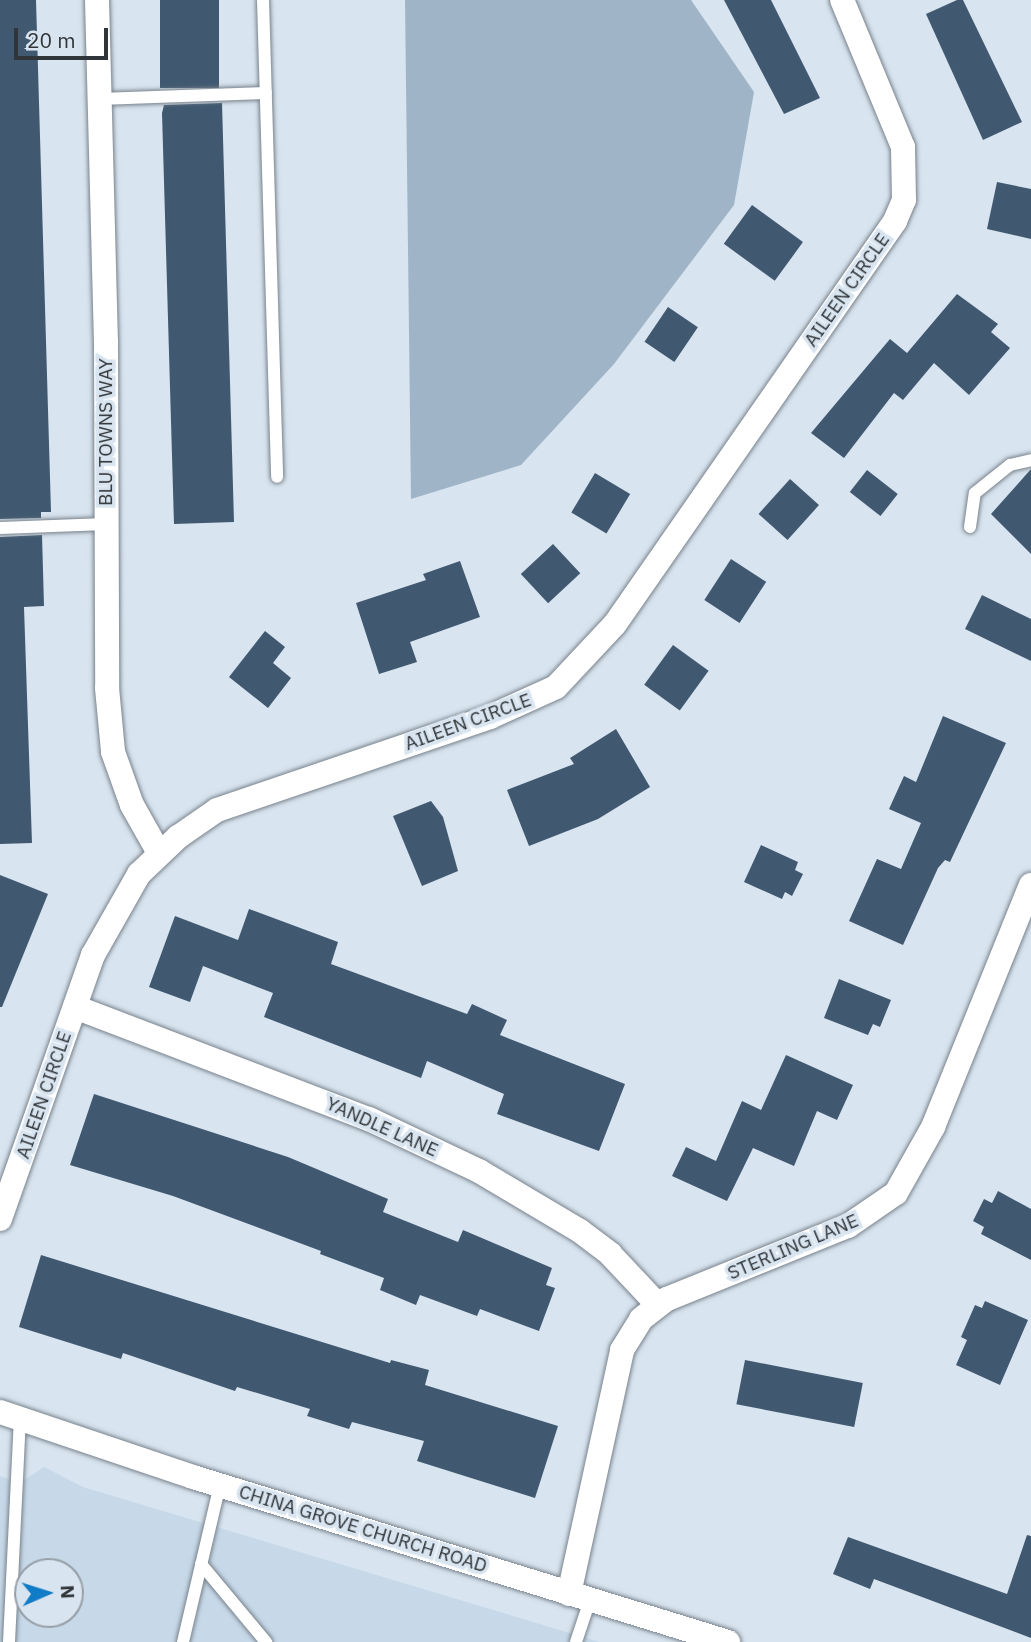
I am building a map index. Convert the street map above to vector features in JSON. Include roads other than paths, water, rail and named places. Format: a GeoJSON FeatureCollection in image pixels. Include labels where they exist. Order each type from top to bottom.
{"type":"FeatureCollection","features":[{"type":"Feature","properties":{"kind":"street","name":"BLU TOWNS WAY"},"geometry":{"type":"LineString","coordinates":[[97,0],[107,688],[113,752],[132,805],[159,853]]}},
{"type":"Feature","properties":{"kind":"street","name":"AILEEN CIRCLE"},"geometry":{"type":"LineString","coordinates":[[0,1219],[9,1163],[114,912],[159,853],[217,810],[530,702],[556,687],[583,663],[615,624],[895,221],[904,200],[903,147],[842,0]]}},
{"type":"Feature","properties":{"kind":"street","name":"STERLING LANE"},"geometry":{"type":"LineString","coordinates":[[580,1597],[622,1350],[641,1319],[657,1304],[848,1226],[896,1193],[933,1127],[1031,885]]}},
{"type":"Feature","properties":{"kind":"street","name":"YANDLE LANE"},"geometry":{"type":"LineString","coordinates":[[75,1007],[369,1119],[479,1171],[580,1231],[610,1254],[657,1304]]}},
{"type":"Feature","properties":{"kind":"street","name":"CHINA GROVE CHURCH ROAD"},"geometry":{"type":"LineString","coordinates":[[10,1415],[220,1484],[727,1642]]}},
{"type":"Feature","properties":{"kind":"lane"},"geometry":{"type":"LineString","coordinates":[[263,0],[277,477]]}},
{"type":"Feature","properties":{"kind":"lane"},"geometry":{"type":"LineString","coordinates":[[99,99],[266,93]]}},
{"type":"Feature","properties":{"kind":"lane"},"geometry":{"type":"LineString","coordinates":[[970,527],[975,493],[1010,466],[1031,460]]}},
{"type":"Feature","properties":{"kind":"lane"},"geometry":{"type":"LineString","coordinates":[[0,528],[106,524]]}},
{"type":"Feature","properties":{"kind":"lane"},"geometry":{"type":"LineString","coordinates":[[9,1642],[10,1415]]}},
{"type":"Feature","properties":{"kind":"lane"},"geometry":{"type":"LineString","coordinates":[[183,1642],[220,1484]]}},
{"type":"Feature","properties":{"kind":"lane"},"geometry":{"type":"LineString","coordinates":[[201,1564],[266,1642]]}},
{"type":"Feature","properties":{"kind":"lane"},"geometry":{"type":"LineString","coordinates":[[576,1642],[580,1597]]}}]}
